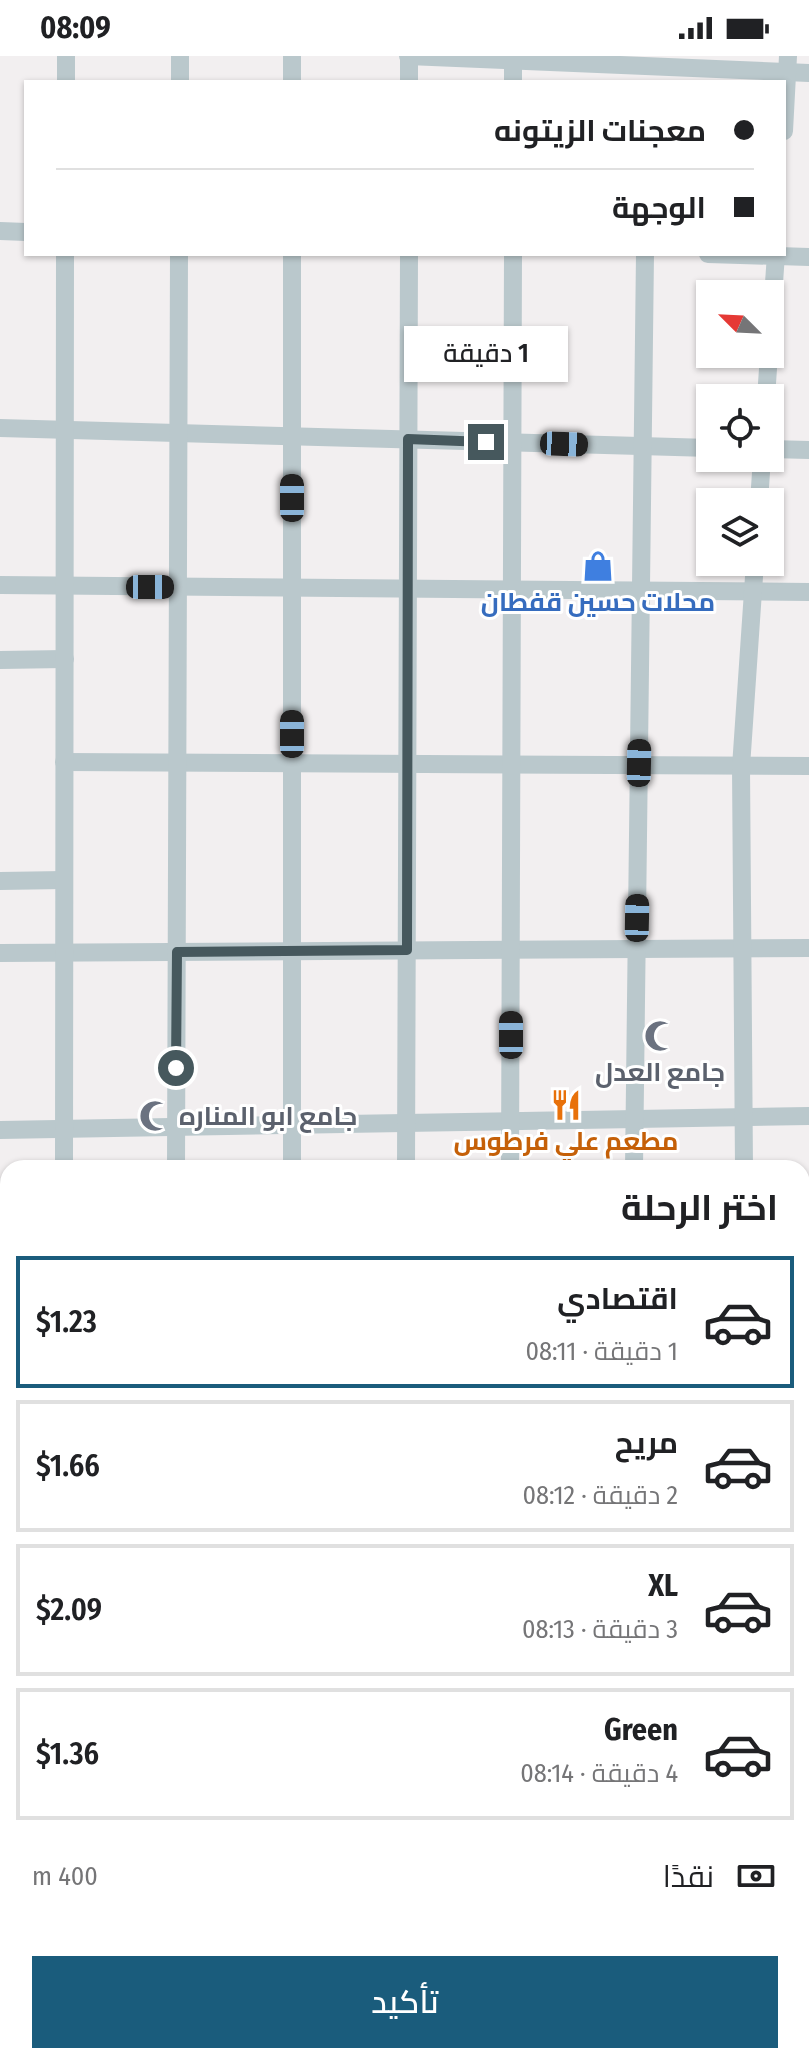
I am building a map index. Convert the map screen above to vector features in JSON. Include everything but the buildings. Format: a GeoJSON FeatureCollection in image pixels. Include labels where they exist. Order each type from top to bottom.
{"type":"FeatureCollection","features":[{"type":"Feature","properties":{"kind":"street"},"geometry":{"type":"LineString","coordinates":[[66,56],[66,80]]}},
{"type":"Feature","properties":{"kind":"street"},"geometry":{"type":"LineString","coordinates":[[180,56],[180,80]]}},
{"type":"Feature","properties":{"kind":"street"},"geometry":{"type":"LineString","coordinates":[[292,56],[292,80]]}},
{"type":"Feature","properties":{"kind":"street"},"geometry":{"type":"LineString","coordinates":[[409,80],[408,56],[513,58],[647,68],[788,64],[809,73]]}},
{"type":"Feature","properties":{"kind":"street"},"geometry":{"type":"LineString","coordinates":[[513,58],[513,80]]}},
{"type":"Feature","properties":{"kind":"street"},"geometry":{"type":"LineString","coordinates":[[786,98],[788,64]]}},
{"type":"Feature","properties":{"kind":"street"},"geometry":{"type":"LineString","coordinates":[[0,231],[24,232]]}},
{"type":"Feature","properties":{"kind":"street"},"geometry":{"type":"LineString","coordinates":[[64,1160],[65,256]]}},
{"type":"Feature","properties":{"kind":"street"},"geometry":{"type":"LineString","coordinates":[[176,1160],[179,256]]}},
{"type":"Feature","properties":{"kind":"street"},"geometry":{"type":"LineString","coordinates":[[292,256],[292,1160]]}},
{"type":"Feature","properties":{"kind":"street"},"geometry":{"type":"LineString","coordinates":[[406,1160],[409,256]]}},
{"type":"Feature","properties":{"kind":"street"},"geometry":{"type":"LineString","coordinates":[[510,1160],[513,256]]}},
{"type":"Feature","properties":{"kind":"street"},"geometry":{"type":"LineString","coordinates":[[634,1160],[645,256]]}},
{"type":"Feature","properties":{"kind":"street"},"geometry":{"type":"LineString","coordinates":[[774,280],[776,256]]}},
{"type":"Feature","properties":{"kind":"street"},"geometry":{"type":"LineString","coordinates":[[786,256],[809,257]]}},
{"type":"Feature","properties":{"kind":"street"},"geometry":{"type":"LineString","coordinates":[[0,428],[696,448]]}},
{"type":"Feature","properties":{"kind":"street"},"geometry":{"type":"LineString","coordinates":[[784,449],[809,450]]}},
{"type":"Feature","properties":{"kind":"street"},"geometry":{"type":"LineString","coordinates":[[744,1160],[741,767],[754,576]]}},
{"type":"Feature","properties":{"kind":"street"},"geometry":{"type":"LineString","coordinates":[[0,585],[809,592]]}},
{"type":"Feature","properties":{"kind":"street"},"geometry":{"type":"LineString","coordinates":[[0,660],[65,659]]}},
{"type":"Feature","properties":{"kind":"street"},"geometry":{"type":"LineString","coordinates":[[64,762],[809,766]]}},
{"type":"Feature","properties":{"kind":"street"},"geometry":{"type":"LineString","coordinates":[[0,881],[64,880]]}},
{"type":"Feature","properties":{"kind":"street"},"geometry":{"type":"LineString","coordinates":[[0,953],[809,948]]}},
{"type":"Feature","properties":{"kind":"street"},"geometry":{"type":"LineString","coordinates":[[0,1130],[809,1116]]}},
{"type":"Feature","properties":{"kind":"place","name":"محلات حسين قفطان"},"geometry":{"type":"Point","coordinates":[598,566]}},
{"type":"Feature","properties":{"kind":"place","name":"جامع العدل"},"geometry":{"type":"Point","coordinates":[660,1036]}},
{"type":"Feature","properties":{"kind":"place","name":"مطعم علي فرطوس"},"geometry":{"type":"Point","coordinates":[566,1105]}},
{"type":"Feature","properties":{"kind":"place","name":"جامع ابو المناره"},"geometry":{"type":"Point","coordinates":[155,1116]}},
{"type":"Feature","properties":{"kind":"route"},"geometry":{"type":"LineString","coordinates":[[176,1068],[177,952],[407,950],[408,439],[486,442]]}}]}
